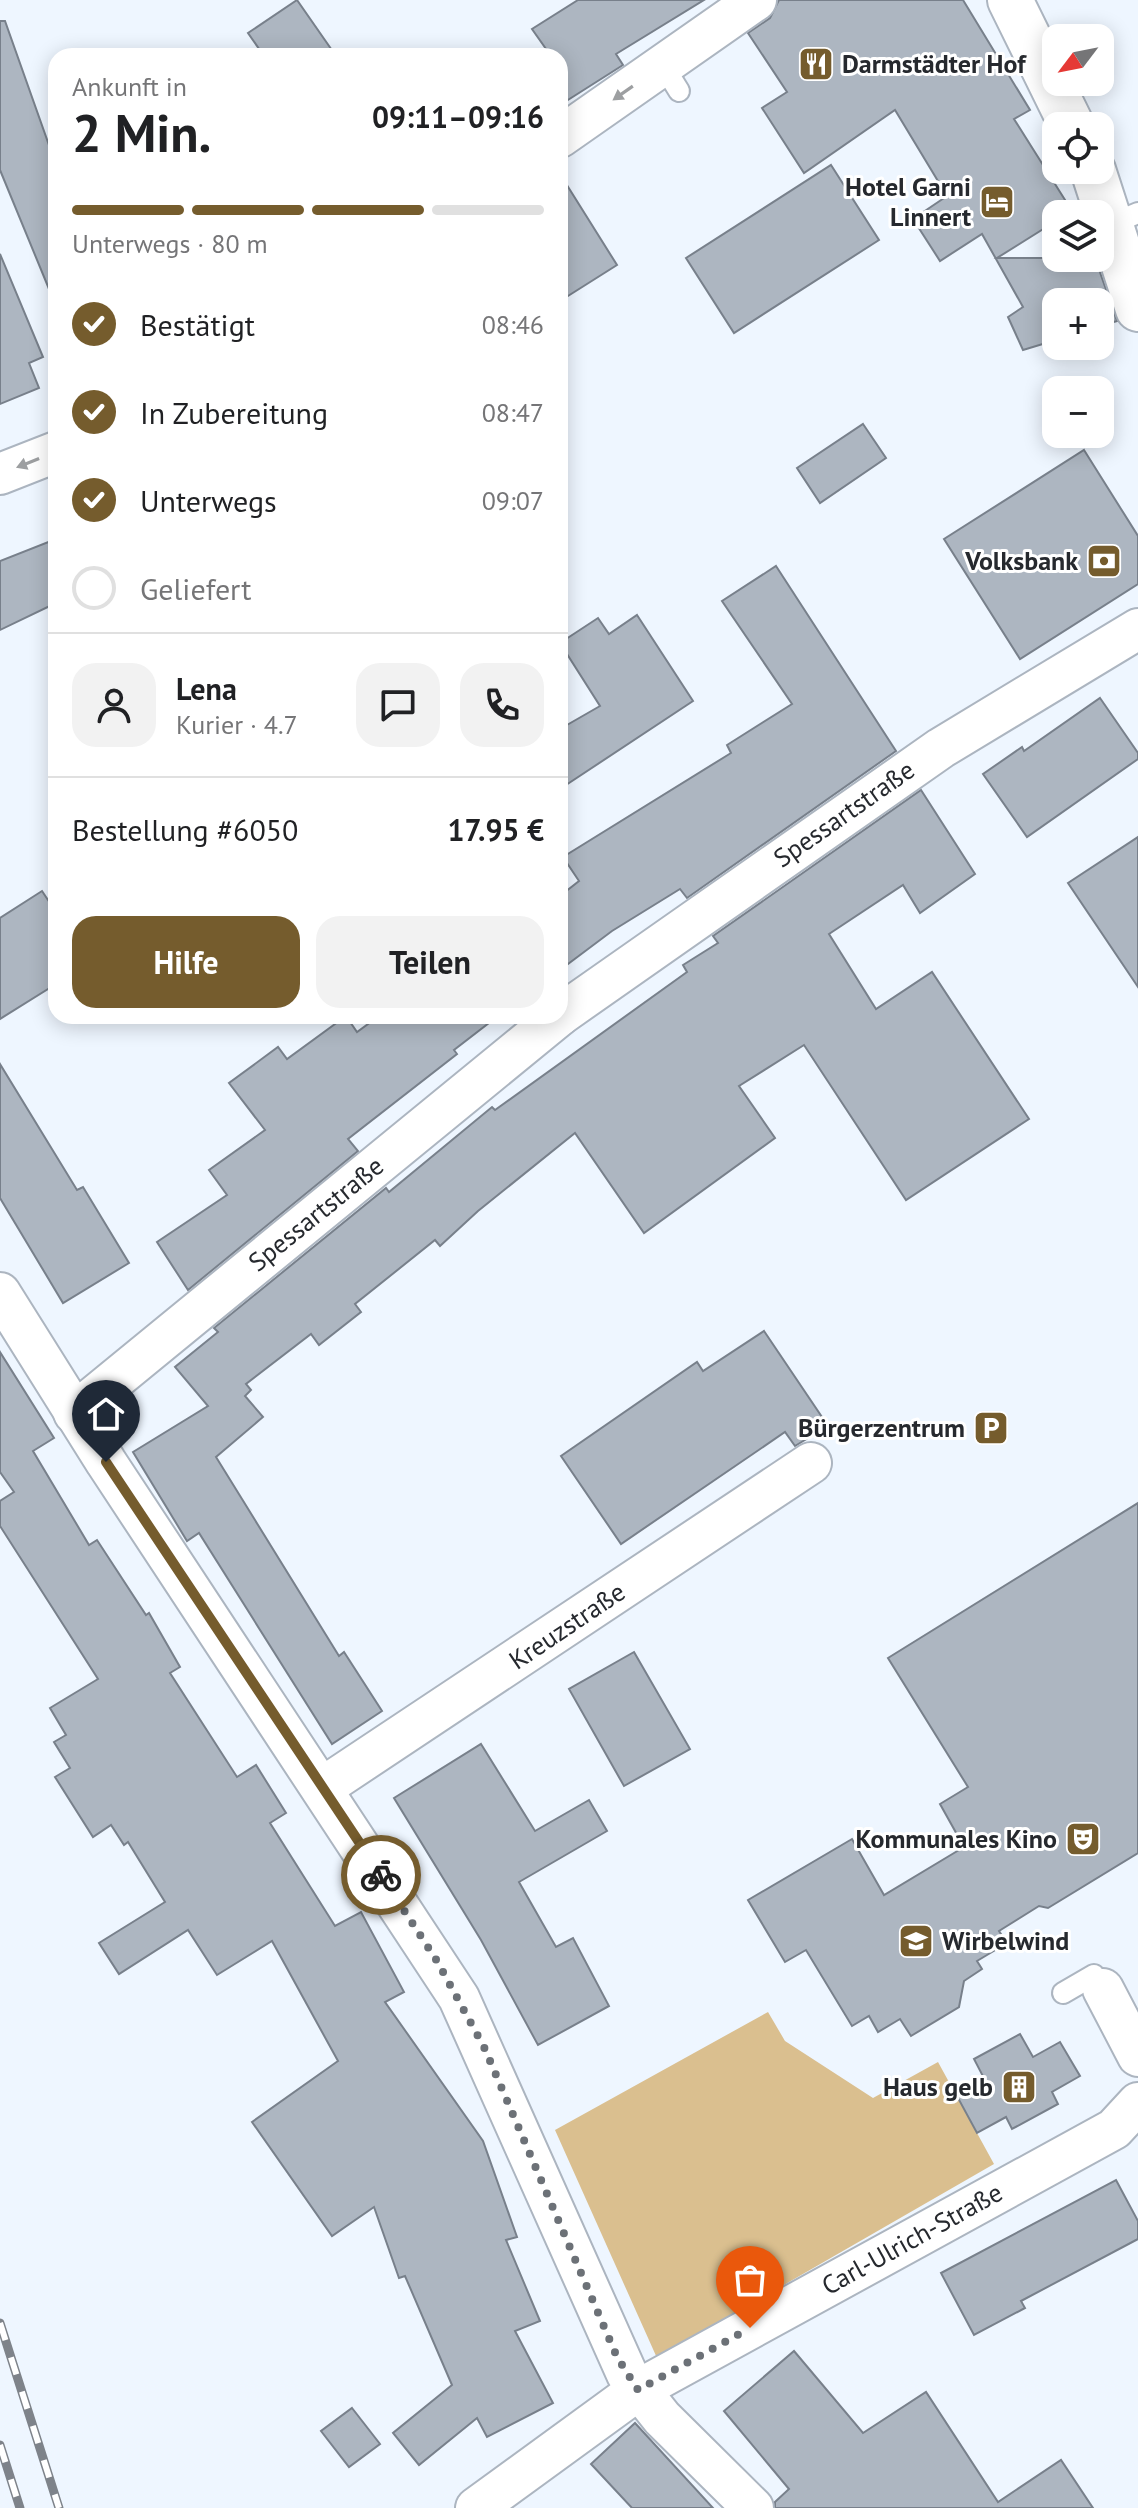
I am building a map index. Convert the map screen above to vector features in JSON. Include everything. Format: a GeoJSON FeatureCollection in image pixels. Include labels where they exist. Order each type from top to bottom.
{"type":"FeatureCollection","features":[{"type":"Feature","properties":{"kind":"street"},"geometry":{"type":"LineString","coordinates":[[568,133],[671,78],[756,0]]}},
{"type":"Feature","properties":{"kind":"street"},"geometry":{"type":"LineString","coordinates":[[1010,0],[1065,112]]}},
{"type":"Feature","properties":{"kind":"street"},"geometry":{"type":"LineString","coordinates":[[1102,184],[1125,218],[1138,309]]}},
{"type":"Feature","properties":{"kind":"street"},"geometry":{"type":"LineString","coordinates":[[0,474],[48,455]]}},
{"type":"Feature","properties":{"kind":"street","name":"Spessartstraße"},"geometry":{"type":"LineString","coordinates":[[568,1010],[941,748],[1138,629]]}},
{"type":"Feature","properties":{"kind":"street","name":"Spessartstraße"},"geometry":{"type":"LineString","coordinates":[[74,1413],[550,1024]]}},
{"type":"Feature","properties":{"kind":"street"},"geometry":{"type":"LineString","coordinates":[[0,1293],[74,1413],[459,1998],[484,2047],[617,2357],[638,2390],[753,2508]]}},
{"type":"Feature","properties":{"kind":"street","name":"Kreuzstraße"},"geometry":{"type":"LineString","coordinates":[[322,1788],[811,1463]]}},
{"type":"Feature","properties":{"kind":"street"},"geometry":{"type":"LineString","coordinates":[[1103,1989],[1138,2056]]}},
{"type":"Feature","properties":{"kind":"street","name":"Carl-Ulrich-Straße"},"geometry":{"type":"LineString","coordinates":[[476,2508],[638,2390],[1114,2129],[1138,2103]]}},
{"type":"Feature","properties":{"kind":"lane"},"geometry":{"type":"LineString","coordinates":[[1063,1993],[1094,1975],[1103,1989]]}},
{"type":"Feature","properties":{"kind":"shaded area"},"geometry":{"type":"Polygon","coordinates":[[[768,2012],[785,2041],[873,2098],[938,2062],[994,2164],[657,2358],[555,2130],[768,2012]]]}},
{"type":"Feature","properties":{"kind":"building"},"geometry":{"type":"Polygon","coordinates":[[[297,0],[330,48],[258,48],[248,33],[297,0]]]}},
{"type":"Feature","properties":{"kind":"building"},"geometry":{"type":"Polygon","coordinates":[[[578,0],[704,0],[616,54],[623,65],[568,100],[568,48],[545,48],[532,29],[578,0]]]}},
{"type":"Feature","properties":{"kind":"building"},"geometry":{"type":"Polygon","coordinates":[[[779,0],[963,0],[1030,110],[1014,119],[1042,163],[1042,184],[1055,184],[1065,200],[1042,200],[1042,230],[997,258],[1042,258],[1042,272],[1100,272],[1105,288],[1042,288],[1042,344],[1023,350],[1008,317],[1023,307],[982,234],[940,261],[913,219],[947,196],[895,110],[804,173],[762,108],[787,92],[748,33],[770,18],[779,0]]]}},
{"type":"Feature","properties":{"kind":"building"},"geometry":{"type":"Polygon","coordinates":[[[0,21],[5,21],[48,142],[48,287],[0,170],[0,21]]]}},
{"type":"Feature","properties":{"kind":"building"},"geometry":{"type":"Polygon","coordinates":[[[831,165],[879,240],[734,333],[686,258],[831,165]]]}},
{"type":"Feature","properties":{"kind":"building"},"geometry":{"type":"Polygon","coordinates":[[[568,187],[617,265],[568,296],[568,187]]]}},
{"type":"Feature","properties":{"kind":"building"},"geometry":{"type":"Polygon","coordinates":[[[0,254],[43,357],[29,363],[39,388],[0,404],[0,254]]]}},
{"type":"Feature","properties":{"kind":"building"},"geometry":{"type":"Polygon","coordinates":[[[863,424],[886,458],[820,503],[797,468],[863,424]]]}},
{"type":"Feature","properties":{"kind":"building"},"geometry":{"type":"Polygon","coordinates":[[[1084,450],[1138,536],[1138,584],[1020,659],[944,539],[1084,450]]]}},
{"type":"Feature","properties":{"kind":"building"},"geometry":{"type":"Polygon","coordinates":[[[48,542],[48,607],[0,630],[0,561],[48,542]]]}},
{"type":"Feature","properties":{"kind":"building"},"geometry":{"type":"Polygon","coordinates":[[[776,566],[896,751],[687,898],[680,889],[612,931],[568,964],[568,890],[579,881],[568,864],[568,854],[731,753],[727,745],[792,704],[722,601],[776,566]]]}},
{"type":"Feature","properties":{"kind":"building"},"geometry":{"type":"Polygon","coordinates":[[[637,615],[693,701],[568,784],[568,724],[600,706],[568,656],[568,638],[598,618],[609,634],[637,615]]]}},
{"type":"Feature","properties":{"kind":"building"},"geometry":{"type":"Polygon","coordinates":[[[1100,698],[1138,753],[1138,759],[1027,837],[983,774],[1022,747],[1024,751],[1100,698]]]}},
{"type":"Feature","properties":{"kind":"building"},"geometry":{"type":"Polygon","coordinates":[[[921,790],[975,874],[920,913],[903,885],[829,934],[876,1009],[932,972],[1029,1119],[906,1200],[804,1045],[739,1086],[775,1138],[644,1233],[575,1133],[478,1211],[440,1246],[435,1240],[355,1304],[361,1312],[319,1345],[311,1334],[246,1384],[251,1390],[245,1396],[263,1417],[216,1457],[339,1656],[344,1652],[382,1711],[332,1744],[199,1533],[187,1541],[133,1452],[208,1406],[175,1367],[218,1332],[214,1328],[386,1188],[389,1192],[492,1107],[495,1110],[687,972],[683,965],[718,943],[713,936],[921,790]]]}},
{"type":"Feature","properties":{"kind":"building"},"geometry":{"type":"Polygon","coordinates":[[[1138,837],[1138,987],[1068,883],[1138,837]]]}},
{"type":"Feature","properties":{"kind":"building"},"geometry":{"type":"Polygon","coordinates":[[[42,891],[48,900],[48,989],[0,1019],[0,918],[42,891]]]}},
{"type":"Feature","properties":{"kind":"building"},"geometry":{"type":"Polygon","coordinates":[[[335,1024],[352,1024],[357,1032],[368,1024],[488,1024],[454,1050],[457,1054],[348,1139],[358,1151],[188,1290],[157,1242],[227,1195],[209,1170],[265,1130],[229,1083],[278,1047],[287,1059],[335,1024]]]}},
{"type":"Feature","properties":{"kind":"building"},"geometry":{"type":"Polygon","coordinates":[[[0,1064],[77,1190],[83,1187],[129,1263],[63,1303],[0,1198],[0,1064]]]}},
{"type":"Feature","properties":{"kind":"building"},"geometry":{"type":"Polygon","coordinates":[[[764,1331],[828,1426],[795,1446],[785,1432],[621,1544],[561,1456],[697,1362],[703,1371],[764,1331]]]}},
{"type":"Feature","properties":{"kind":"building"},"geometry":{"type":"Polygon","coordinates":[[[0,1352],[54,1438],[33,1451],[89,1545],[97,1540],[146,1615],[149,1613],[180,1667],[170,1673],[237,1777],[256,1765],[286,1813],[270,1823],[335,1926],[361,1912],[404,1992],[385,2002],[483,2141],[517,2237],[506,2240],[540,2321],[515,2331],[553,2403],[487,2437],[477,2418],[419,2465],[393,2433],[452,2385],[405,2276],[399,2278],[374,2207],[332,2236],[252,2122],[338,2061],[272,1941],[217,1975],[188,1930],[119,1974],[99,1943],[165,1902],[128,1842],[124,1845],[111,1825],[93,1837],[55,1777],[70,1768],[54,1742],[66,1735],[50,1708],[98,1679],[0,1526],[0,1501],[14,1492],[0,1472],[0,1352]]]}},
{"type":"Feature","properties":{"kind":"building"},"geometry":{"type":"Polygon","coordinates":[[[1138,1503],[1138,1853],[1048,1908],[1039,1906],[999,1931],[1007,1943],[977,1961],[982,1969],[964,1981],[959,2007],[911,2036],[900,2019],[878,2032],[869,2016],[852,2026],[806,1950],[785,1962],[748,1900],[852,1839],[884,1895],[964,1847],[940,1804],[968,1787],[888,1658],[1138,1503]]]}},
{"type":"Feature","properties":{"kind":"building"},"geometry":{"type":"Polygon","coordinates":[[[634,1652],[690,1749],[624,1786],[569,1689],[634,1652]]]}},
{"type":"Feature","properties":{"kind":"building"},"geometry":{"type":"Polygon","coordinates":[[[481,1744],[535,1831],[589,1800],[607,1831],[519,1882],[556,1947],[573,1938],[609,2006],[538,2045],[481,1940],[394,1798],[481,1744]]]}},
{"type":"Feature","properties":{"kind":"building","name":"Haus gelb"},"geometry":{"type":"Polygon","coordinates":[[[1020,2034],[1033,2057],[1060,2042],[1080,2076],[1052,2092],[1058,2104],[1012,2129],[1006,2117],[977,2133],[958,2098],[986,2082],[974,2059],[1020,2034]]]}},
{"type":"Feature","properties":{"kind":"building"},"geometry":{"type":"Polygon","coordinates":[[[1116,2180],[1138,2221],[1138,2239],[1021,2301],[1025,2308],[974,2335],[941,2273],[1116,2180]]]}},
{"type":"Feature","properties":{"kind":"building"},"geometry":{"type":"Polygon","coordinates":[[[794,2351],[863,2433],[926,2392],[998,2502],[1061,2460],[1093,2508],[775,2508],[775,2502],[789,2489],[724,2411],[794,2351]]]}},
{"type":"Feature","properties":{"kind":"building"},"geometry":{"type":"Polygon","coordinates":[[[352,2408],[380,2444],[349,2467],[321,2431],[352,2408]]]}},
{"type":"Feature","properties":{"kind":"building"},"geometry":{"type":"Polygon","coordinates":[[[635,2423],[713,2508],[632,2508],[591,2464],[635,2423]]]}},
{"type":"Feature","properties":{"kind":"railway"},"geometry":{"type":"LineString","coordinates":[[0,2323],[59,2508]]}},
{"type":"Feature","properties":{"kind":"railway"},"geometry":{"type":"LineString","coordinates":[[0,2445],[20,2508]]}},
{"type":"Feature","properties":{"kind":"way so far"},"geometry":{"type":"LineString","coordinates":[[381,1875],[437,1961],[484,2047],[617,2357],[638,2390],[750,2328]]}},
{"type":"Feature","properties":{"kind":"place","name":"Darmstädter Hof"},"geometry":{"type":"Point","coordinates":[816,64]}},
{"type":"Feature","properties":{"kind":"place","name":"Hotel Garni Linnert"},"geometry":{"type":"Point","coordinates":[997,202]}},
{"type":"Feature","properties":{"kind":"place","name":"Volksbank"},"geometry":{"type":"Point","coordinates":[1104,561]}},
{"type":"Feature","properties":{"kind":"place","name":"Bürgerzentrum"},"geometry":{"type":"Point","coordinates":[991,1428]}},
{"type":"Feature","properties":{"kind":"place","name":"Kommunales Kino"},"geometry":{"type":"Point","coordinates":[1083,1839]}},
{"type":"Feature","properties":{"kind":"place","name":"Wirbelwind"},"geometry":{"type":"Point","coordinates":[916,1941]}},
{"type":"Feature","properties":{"kind":"place","name":"Haus gelb"},"geometry":{"type":"Point","coordinates":[1019,2087]}},
{"type":"Feature","properties":{"kind":"route"},"geometry":{"type":"LineString","coordinates":[[106,1462],[381,1875]]}}]}
